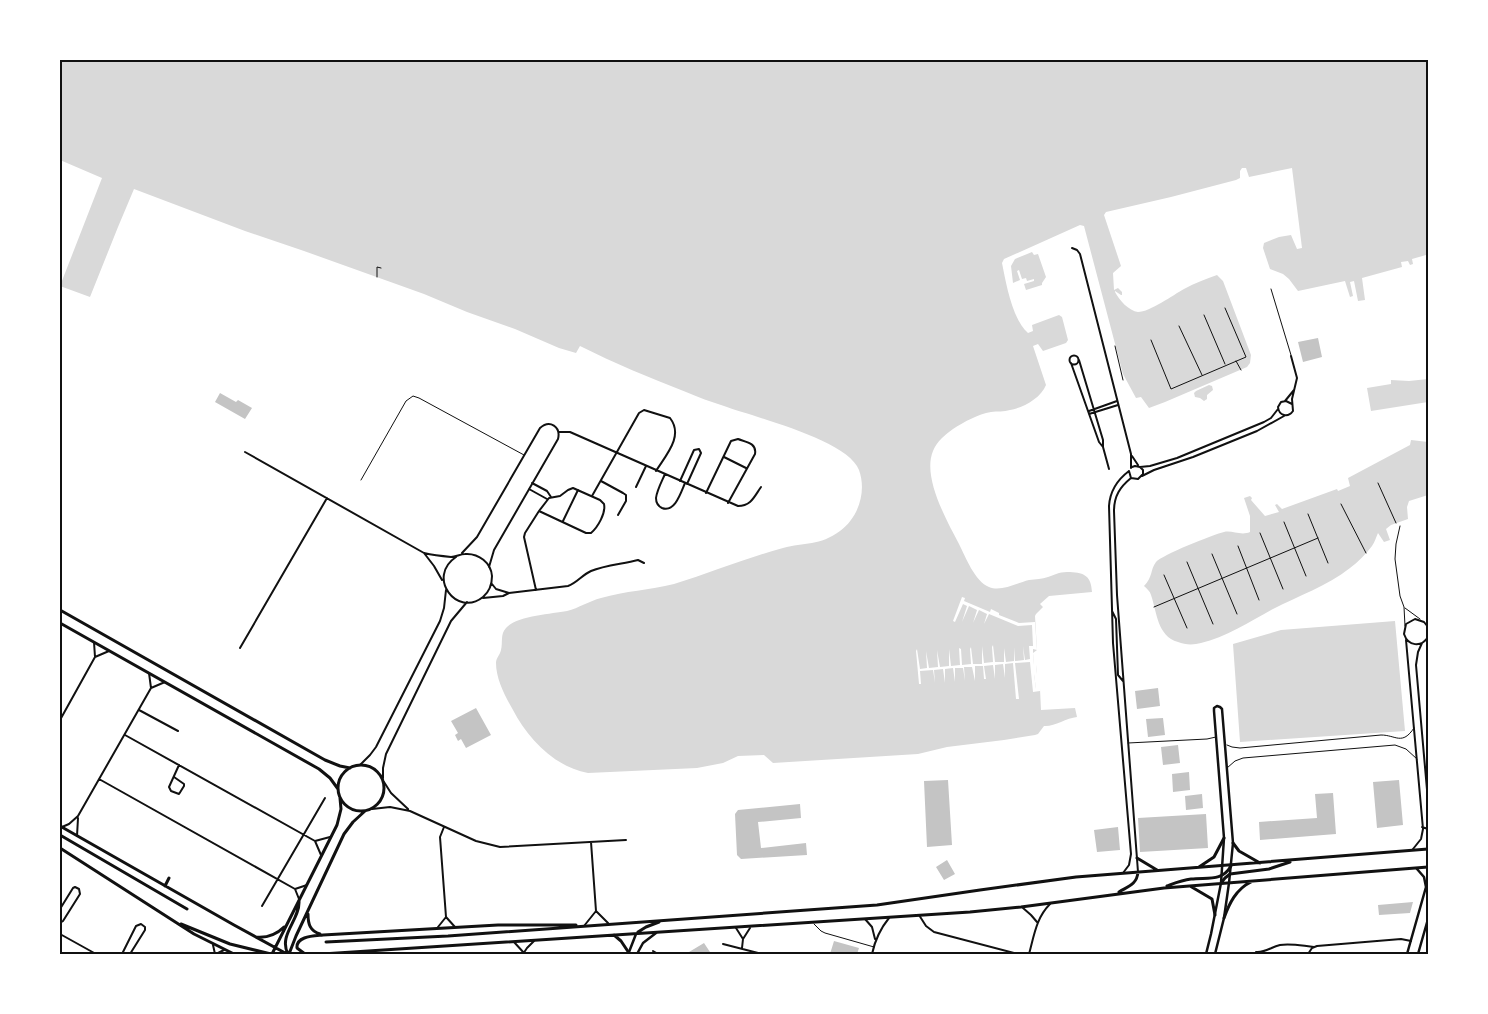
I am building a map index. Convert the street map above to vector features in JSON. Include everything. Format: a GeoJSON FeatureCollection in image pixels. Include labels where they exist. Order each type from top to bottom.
{"type":"FeatureCollection","features":[{"type":"Feature","properties":{"kind":"main road"},"geometry":{"type":"LineString","coordinates":[[60,610],[334,765],[350,768],[360,765],[374,768],[383,780],[383,798],[372,809],[356,811],[349,808],[340,798]]}},
{"type":"Feature","properties":{"kind":"main road"},"geometry":{"type":"LineString","coordinates":[[60,622],[319,769],[330,778],[338,789],[341,809],[339,820],[271,954],[230,944],[174,921]]}},
{"type":"Feature","properties":{"kind":"main road"},"geometry":{"type":"LineString","coordinates":[[338,789],[341,777],[350,768]]}},
{"type":"Feature","properties":{"kind":"main road"},"geometry":{"type":"LineString","coordinates":[[288,954],[344,834],[365,811]]}},
{"type":"Feature","properties":{"kind":"main road"},"geometry":{"type":"LineString","coordinates":[[61,826],[143,874],[288,954]]}},
{"type":"Feature","properties":{"kind":"main road"},"geometry":{"type":"LineString","coordinates":[[60,835],[187,908]]}},
{"type":"Feature","properties":{"kind":"main road"},"geometry":{"type":"LineString","coordinates":[[1197,868],[1214,858],[1224,838]]}},
{"type":"Feature","properties":{"kind":"main road"},"geometry":{"type":"LineString","coordinates":[[1233,843],[1239,851],[1260,864]]}},
{"type":"Feature","properties":{"kind":"main road"},"geometry":{"type":"LineString","coordinates":[[326,942],[448,936],[877,906],[1066,878],[1260,864],[1428,849]]}},
{"type":"Feature","properties":{"kind":"main road"},"geometry":{"type":"LineString","coordinates":[[61,851],[194,934],[234,954]]}},
{"type":"Feature","properties":{"kind":"main road"},"geometry":{"type":"LineString","coordinates":[[1137,858],[1158,870]]}},
{"type":"Feature","properties":{"kind":"main road"},"geometry":{"type":"LineString","coordinates":[[1221,883],[1230,874],[1269,869],[1293,861]]}},
{"type":"Feature","properties":{"kind":"main road"},"geometry":{"type":"LineString","coordinates":[[1164,888],[1184,880],[1221,876],[1231,866]]}},
{"type":"Feature","properties":{"kind":"main road"},"geometry":{"type":"LineString","coordinates":[[322,954],[1021,907],[1116,893],[1189,885],[1428,867]]}},
{"type":"Feature","properties":{"kind":"main road"},"geometry":{"type":"LineString","coordinates":[[1116,893],[1134,883],[1138,872]]}},
{"type":"Feature","properties":{"kind":"main road"},"geometry":{"type":"LineString","coordinates":[[165,886],[169,878]]}},
{"type":"Feature","properties":{"kind":"main road"},"geometry":{"type":"LineString","coordinates":[[1224,918],[1229,905],[1239,891],[1244,886],[1255,881]]}},
{"type":"Feature","properties":{"kind":"main road"},"geometry":{"type":"LineString","coordinates":[[1189,885],[1212,898],[1215,915]]}},
{"type":"Feature","properties":{"kind":"main road"},"geometry":{"type":"LineString","coordinates":[[288,954],[285,941],[298,914],[299,901]]}},
{"type":"Feature","properties":{"kind":"main road"},"geometry":{"type":"LineString","coordinates":[[308,911],[309,927],[316,933],[323,935]]}},
{"type":"Feature","properties":{"kind":"main road"},"geometry":{"type":"LineString","coordinates":[[636,933],[646,927],[667,920]]}},
{"type":"Feature","properties":{"kind":"main road"},"geometry":{"type":"LineString","coordinates":[[305,954],[298,949],[297,942],[302,939],[323,935],[518,924],[569,924],[584,926]]}},
{"type":"Feature","properties":{"kind":"main road"},"geometry":{"type":"LineString","coordinates":[[254,936],[272,935],[279,932],[286,925]]}},
{"type":"Feature","properties":{"kind":"main road"},"geometry":{"type":"LineString","coordinates":[[613,934],[621,940],[629,953]]}},
{"type":"Feature","properties":{"kind":"main road"},"geometry":{"type":"LineString","coordinates":[[275,948],[276,954]]}},
{"type":"Feature","properties":{"kind":"street"},"geometry":{"type":"LineString","coordinates":[[1072,248],[1080,254],[1131,454],[1143,470],[1142,476]]}},
{"type":"Feature","properties":{"kind":"street"},"geometry":{"type":"LineString","coordinates":[[1103,447],[1099,442],[1071,363],[1070,359],[1073,356],[1077,356],[1079,360],[1103,440],[1109,469]]}},
{"type":"Feature","properties":{"kind":"street"},"geometry":{"type":"LineString","coordinates":[[1131,478],[1138,479],[1154,470],[1193,457],[1290,415],[1293,409],[1292,404],[1297,378],[1291,356]]}},
{"type":"Feature","properties":{"kind":"street"},"geometry":{"type":"LineString","coordinates":[[1071,363],[1075,365],[1079,360]]}},
{"type":"Feature","properties":{"kind":"street"},"geometry":{"type":"LineString","coordinates":[[1123,873],[1129,865],[1131,854],[1115,681],[1109,503],[1111,494],[1116,484],[1134,466],[1155,465],[1177,458],[1261,424],[1271,418],[1280,404],[1294,390]]}},
{"type":"Feature","properties":{"kind":"street"},"geometry":{"type":"LineString","coordinates":[[1285,401],[1292,404]]}},
{"type":"Feature","properties":{"kind":"street"},"geometry":{"type":"LineString","coordinates":[[1088,413],[1118,403]]}},
{"type":"Feature","properties":{"kind":"street"},"geometry":{"type":"LineString","coordinates":[[1278,409],[1284,416]]}},
{"type":"Feature","properties":{"kind":"street"},"geometry":{"type":"LineString","coordinates":[[592,496],[640,411],[646,410],[668,417],[672,422],[675,437],[656,471]]}},
{"type":"Feature","properties":{"kind":"street"},"geometry":{"type":"LineString","coordinates":[[444,582],[446,567],[470,547],[477,537],[541,426],[552,424],[559,432],[558,439],[494,550],[489,567]]}},
{"type":"Feature","properties":{"kind":"street"},"geometry":{"type":"LineString","coordinates":[[559,432],[570,432],[738,506],[751,502],[760,486]]}},
{"type":"Feature","properties":{"kind":"street"},"geometry":{"type":"LineString","coordinates":[[706,493],[730,443],[734,439],[738,439],[752,444],[756,452],[728,502]]}},
{"type":"Feature","properties":{"kind":"street"},"geometry":{"type":"LineString","coordinates":[[664,474],[656,498],[663,508],[668,508],[674,505],[686,484],[701,453],[699,448],[694,450],[680,481]]}},
{"type":"Feature","properties":{"kind":"street"},"geometry":{"type":"LineString","coordinates":[[245,452],[424,553],[456,557]]}},
{"type":"Feature","properties":{"kind":"street"},"geometry":{"type":"LineString","coordinates":[[1131,454],[1131,478]]}},
{"type":"Feature","properties":{"kind":"street"},"geometry":{"type":"LineString","coordinates":[[724,457],[747,469]]}},
{"type":"Feature","properties":{"kind":"street"},"geometry":{"type":"LineString","coordinates":[[636,487],[646,466]]}},
{"type":"Feature","properties":{"kind":"street"},"geometry":{"type":"LineString","coordinates":[[1131,478],[1120,489],[1115,499],[1114,507],[1117,587],[1138,872]]}},
{"type":"Feature","properties":{"kind":"street"},"geometry":{"type":"LineString","coordinates":[[601,481],[626,495],[626,500],[618,515]]}},
{"type":"Feature","properties":{"kind":"street"},"geometry":{"type":"LineString","coordinates":[[532,483],[547,491],[551,497]]}},
{"type":"Feature","properties":{"kind":"street"},"geometry":{"type":"LineString","coordinates":[[537,591],[524,537],[525,532],[539,511],[547,499],[561,496],[571,488],[602,501],[605,508],[594,531],[588,533],[539,511]]}},
{"type":"Feature","properties":{"kind":"street"},"geometry":{"type":"LineString","coordinates":[[529,489],[547,499]]}},
{"type":"Feature","properties":{"kind":"street"},"geometry":{"type":"LineString","coordinates":[[562,522],[578,490]]}},
{"type":"Feature","properties":{"kind":"street"},"geometry":{"type":"LineString","coordinates":[[240,648],[327,498]]}},
{"type":"Feature","properties":{"kind":"street"},"geometry":{"type":"LineString","coordinates":[[360,765],[376,747],[440,621],[445,604],[446,590],[444,582],[424,553]]}},
{"type":"Feature","properties":{"kind":"street"},"geometry":{"type":"LineString","coordinates":[[460,555],[474,555],[483,559],[489,567],[492,577],[491,583],[488,592],[481,598]]}},
{"type":"Feature","properties":{"kind":"street"},"geometry":{"type":"LineString","coordinates":[[491,583],[494,588],[509,593],[537,591],[570,586],[589,572],[596,570],[638,560],[644,563]]}},
{"type":"Feature","properties":{"kind":"street"},"geometry":{"type":"LineString","coordinates":[[446,590],[457,600],[467,602],[481,598],[503,596],[509,593]]}},
{"type":"Feature","properties":{"kind":"street"},"geometry":{"type":"LineString","coordinates":[[498,596],[499,590]]}},
{"type":"Feature","properties":{"kind":"street"},"geometry":{"type":"LineString","coordinates":[[467,602],[449,626],[386,754],[383,780],[395,797],[410,810],[483,844],[500,847],[626,840]]}},
{"type":"Feature","properties":{"kind":"street"},"geometry":{"type":"LineString","coordinates":[[1112,611],[1116,620],[1118,675],[1124,681]]}},
{"type":"Feature","properties":{"kind":"street"},"geometry":{"type":"LineString","coordinates":[[1410,851],[1422,836],[1422,827],[1404,634],[1405,627],[1412,620],[1421,620],[1427,625]]}},
{"type":"Feature","properties":{"kind":"street"},"geometry":{"type":"LineString","coordinates":[[1406,640],[1415,645],[1428,638]]}},
{"type":"Feature","properties":{"kind":"street"},"geometry":{"type":"LineString","coordinates":[[94,642],[96,657]]}},
{"type":"Feature","properties":{"kind":"street"},"geometry":{"type":"LineString","coordinates":[[1423,642],[1417,656],[1416,665],[1428,802]]}},
{"type":"Feature","properties":{"kind":"street"},"geometry":{"type":"LineString","coordinates":[[60,720],[96,657],[110,651]]}},
{"type":"Feature","properties":{"kind":"street"},"geometry":{"type":"LineString","coordinates":[[77,836],[78,816],[151,688],[149,673]]}},
{"type":"Feature","properties":{"kind":"street"},"geometry":{"type":"LineString","coordinates":[[151,688],[165,682]]}},
{"type":"Feature","properties":{"kind":"street"},"geometry":{"type":"LineString","coordinates":[[1206,954],[1221,883],[1224,838],[1214,709],[1217,706],[1222,709],[1233,843],[1224,918],[1215,954]]}},
{"type":"Feature","properties":{"kind":"street"},"geometry":{"type":"LineString","coordinates":[[139,710],[178,731]]}},
{"type":"Feature","properties":{"kind":"street"},"geometry":{"type":"LineString","coordinates":[[125,735],[315,841],[321,857]]}},
{"type":"Feature","properties":{"kind":"street"},"geometry":{"type":"LineString","coordinates":[[174,777],[184,784],[179,794],[169,789],[169,786],[179,765]]}},
{"type":"Feature","properties":{"kind":"street"},"geometry":{"type":"LineString","coordinates":[[99,779],[295,889],[299,901]]}},
{"type":"Feature","properties":{"kind":"street"},"geometry":{"type":"LineString","coordinates":[[262,906],[302,834],[325,798]]}},
{"type":"Feature","properties":{"kind":"street"},"geometry":{"type":"LineString","coordinates":[[372,809],[390,807],[410,810]]}},
{"type":"Feature","properties":{"kind":"street"},"geometry":{"type":"LineString","coordinates":[[61,826],[69,824],[78,816]]}},
{"type":"Feature","properties":{"kind":"street"},"geometry":{"type":"LineString","coordinates":[[444,826],[440,837],[446,917],[456,927]]}},
{"type":"Feature","properties":{"kind":"street"},"geometry":{"type":"LineString","coordinates":[[1422,827],[1428,829]]}},
{"type":"Feature","properties":{"kind":"street"},"geometry":{"type":"LineString","coordinates":[[315,841],[332,836]]}},
{"type":"Feature","properties":{"kind":"street"},"geometry":{"type":"LineString","coordinates":[[591,842],[596,911],[609,924]]}},
{"type":"Feature","properties":{"kind":"street"},"geometry":{"type":"LineString","coordinates":[[1407,954],[1426,887],[1423,874],[1415,868]]}},
{"type":"Feature","properties":{"kind":"street"},"geometry":{"type":"LineString","coordinates":[[295,889],[308,884]]}},
{"type":"Feature","properties":{"kind":"street"},"geometry":{"type":"LineString","coordinates":[[60,909],[72,888],[79,889],[80,894],[60,923]]}},
{"type":"Feature","properties":{"kind":"street"},"geometry":{"type":"LineString","coordinates":[[1030,954],[1037,923],[1041,914],[1051,903]]}},
{"type":"Feature","properties":{"kind":"street"},"geometry":{"type":"LineString","coordinates":[[1021,907],[1037,923]]}},
{"type":"Feature","properties":{"kind":"street"},"geometry":{"type":"LineString","coordinates":[[584,926],[596,911]]}},
{"type":"Feature","properties":{"kind":"street"},"geometry":{"type":"LineString","coordinates":[[919,915],[927,927],[936,933],[1018,954]]}},
{"type":"Feature","properties":{"kind":"street"},"geometry":{"type":"LineString","coordinates":[[872,954],[875,940],[882,926],[891,916]]}},
{"type":"Feature","properties":{"kind":"street"},"geometry":{"type":"LineString","coordinates":[[436,929],[446,917]]}},
{"type":"Feature","properties":{"kind":"street"},"geometry":{"type":"LineString","coordinates":[[863,918],[872,927],[875,940]]}},
{"type":"Feature","properties":{"kind":"street"},"geometry":{"type":"LineString","coordinates":[[1418,954],[1428,919]]}},
{"type":"Feature","properties":{"kind":"street"},"geometry":{"type":"LineString","coordinates":[[122,954],[136,926],[141,924],[145,930],[130,954]]}},
{"type":"Feature","properties":{"kind":"street"},"geometry":{"type":"LineString","coordinates":[[742,949],[743,939],[751,926]]}},
{"type":"Feature","properties":{"kind":"street"},"geometry":{"type":"LineString","coordinates":[[734,927],[743,939]]}},
{"type":"Feature","properties":{"kind":"street"},"geometry":{"type":"LineString","coordinates":[[637,954],[643,943],[660,931]]}},
{"type":"Feature","properties":{"kind":"street"},"geometry":{"type":"LineString","coordinates":[[629,953],[636,933]]}},
{"type":"Feature","properties":{"kind":"street"},"geometry":{"type":"LineString","coordinates":[[60,934],[96,954]]}},
{"type":"Feature","properties":{"kind":"street"},"geometry":{"type":"LineString","coordinates":[[512,941],[524,953],[536,939]]}},
{"type":"Feature","properties":{"kind":"street"},"geometry":{"type":"LineString","coordinates":[[1256,952],[1261,953],[1282,945],[1314,947],[1401,939],[1411,941]]}},
{"type":"Feature","properties":{"kind":"street"},"geometry":{"type":"LineString","coordinates":[[723,944],[762,954]]}},
{"type":"Feature","properties":{"kind":"street"},"geometry":{"type":"LineString","coordinates":[[213,945],[216,954],[224,950]]}},
{"type":"Feature","properties":{"kind":"street"},"geometry":{"type":"LineString","coordinates":[[1308,954],[1314,947]]}},
{"type":"Feature","properties":{"kind":"street"},"geometry":{"type":"LineString","coordinates":[[653,950],[658,954]]}},
{"type":"Feature","properties":{"kind":"street"},"geometry":{"type":"LineString","coordinates":[[1266,954],[1268,950]]}},
{"type":"Feature","properties":{"kind":"lane"},"geometry":{"type":"LineString","coordinates":[[1271,289],[1291,356]]}},
{"type":"Feature","properties":{"kind":"lane"},"geometry":{"type":"LineString","coordinates":[[360,480],[406,401],[413,396],[524,455]]}},
{"type":"Feature","properties":{"kind":"lane"},"geometry":{"type":"LineString","coordinates":[[1400,526],[1395,560],[1400,596],[1404,608],[1405,627]]}},
{"type":"Feature","properties":{"kind":"lane"},"geometry":{"type":"LineString","coordinates":[[1404,608],[1421,620]]}},
{"type":"Feature","properties":{"kind":"lane"},"geometry":{"type":"LineString","coordinates":[[1225,743],[1238,748],[1381,735],[1399,739],[1407,736],[1414,728]]}},
{"type":"Feature","properties":{"kind":"lane"},"geometry":{"type":"LineString","coordinates":[[1128,742],[1207,739],[1216,736]]}},
{"type":"Feature","properties":{"kind":"lane"},"geometry":{"type":"LineString","coordinates":[[1227,769],[1233,762],[1244,758],[1395,745],[1406,749],[1417,759]]}},
{"type":"Feature","properties":{"kind":"lane"},"geometry":{"type":"LineString","coordinates":[[812,922],[823,933],[874,947]]}},
{"type":"Feature","properties":{"kind":"path"},"geometry":{"type":"LineString","coordinates":[[373,266],[381,268]]}},
{"type":"Feature","properties":{"kind":"path"},"geometry":{"type":"LineString","coordinates":[[377,277],[378,267]]}},
{"type":"Feature","properties":{"kind":"path"},"geometry":{"type":"LineString","coordinates":[[1151,340],[1171,389],[1246,357],[1225,308]]}},
{"type":"Feature","properties":{"kind":"path"},"geometry":{"type":"LineString","coordinates":[[1204,316],[1226,365]]}},
{"type":"Feature","properties":{"kind":"path"},"geometry":{"type":"LineString","coordinates":[[1179,326],[1202,376]]}},
{"type":"Feature","properties":{"kind":"path"},"geometry":{"type":"LineString","coordinates":[[1115,346],[1123,380]]}},
{"type":"Feature","properties":{"kind":"path"},"geometry":{"type":"LineString","coordinates":[[1236,360],[1241,370]]}},
{"type":"Feature","properties":{"kind":"path"},"geometry":{"type":"LineString","coordinates":[[1378,484],[1396,523]]}},
{"type":"Feature","properties":{"kind":"path"},"geometry":{"type":"LineString","coordinates":[[1341,504],[1366,553]]}},
{"type":"Feature","properties":{"kind":"path"},"geometry":{"type":"LineString","coordinates":[[1308,514],[1328,563]]}},
{"type":"Feature","properties":{"kind":"path"},"geometry":{"type":"LineString","coordinates":[[1284,522],[1306,576]]}},
{"type":"Feature","properties":{"kind":"path"},"geometry":{"type":"LineString","coordinates":[[1260,533],[1283,589]]}},
{"type":"Feature","properties":{"kind":"path"},"geometry":{"type":"LineString","coordinates":[[1154,607],[1318,538]]}},
{"type":"Feature","properties":{"kind":"path"},"geometry":{"type":"LineString","coordinates":[[1238,546],[1259,600]]}},
{"type":"Feature","properties":{"kind":"path"},"geometry":{"type":"LineString","coordinates":[[1212,554],[1237,614]]}},
{"type":"Feature","properties":{"kind":"path"},"geometry":{"type":"LineString","coordinates":[[1187,562],[1212,624]]}},
{"type":"Feature","properties":{"kind":"path"},"geometry":{"type":"LineString","coordinates":[[1164,575],[1187,628]]}},
{"type":"Feature","properties":{"kind":"shaded area"},"geometry":{"type":"Polygon","coordinates":[[[60,60],[1428,60],[1428,260],[1426,255],[1412,259],[1413,264],[1410,265],[1408,261],[1401,262],[1402,267],[1362,278],[1365,300],[1358,301],[1354,281],[1350,282],[1353,296],[1350,297],[1345,281],[1298,291],[1283,274],[1270,269],[1263,248],[1264,243],[1291,235],[1297,249],[1302,248],[1292,168],[1249,177],[1246,168],[1242,168],[1240,178],[1236,180],[1106,212],[1104,215],[1121,266],[1113,273],[1114,290],[1118,288],[1122,292],[1121,295],[1115,291],[1125,305],[1131,310],[1143,311],[1200,281],[1217,275],[1223,281],[1251,355],[1250,363],[1247,367],[1149,408],[1141,397],[1136,398],[1123,374],[1084,226],[1080,225],[1004,259],[1002,263],[1008,290],[1022,327],[1028,333],[1033,331],[1032,325],[1059,315],[1062,317],[1068,340],[1066,343],[1043,351],[1038,344],[1033,346],[1046,385],[1044,390],[1031,402],[1008,411],[991,412],[966,421],[942,439],[935,447],[930,462],[933,486],[948,523],[971,568],[979,580],[989,587],[1004,588],[1064,572],[1080,573],[1089,579],[1092,592],[1049,596],[1040,604],[1043,607],[1035,616],[1037,650],[1033,653],[1037,674],[1034,674],[1036,689],[1040,689],[1041,710],[1075,708],[1077,717],[1044,726],[1035,735],[947,747],[918,754],[773,763],[764,755],[738,756],[723,763],[697,768],[588,773],[564,765],[554,758],[535,741],[519,721],[507,699],[496,669],[496,661],[501,650],[503,633],[506,628],[525,618],[567,611],[610,596],[674,584],[769,552],[833,536],[852,519],[861,496],[862,487],[859,470],[851,459],[819,439],[700,398],[580,346],[576,353],[559,348],[424,294],[245,231],[134,189],[90,297],[60,286],[102,178],[60,160],[60,60]]]}},
{"type":"Feature","properties":{"kind":"shaded area"},"geometry":{"type":"Polygon","coordinates":[[[1032,252],[1034,255],[1038,254],[1046,277],[1042,285],[1026,290],[1024,284],[1034,281],[1034,279],[1027,281],[1026,278],[1022,279],[1019,270],[1017,271],[1020,280],[1013,283],[1011,266],[1015,259],[1032,252]]]}},
{"type":"Feature","properties":{"kind":"shaded area"},"geometry":{"type":"Polygon","coordinates":[[[1428,379],[1428,402],[1371,411],[1367,388],[1391,384],[1391,380],[1428,379]]]}},
{"type":"Feature","properties":{"kind":"shaded area"},"geometry":{"type":"Polygon","coordinates":[[[1209,385],[1212,386],[1213,390],[1207,395],[1207,399],[1204,401],[1195,397],[1194,393],[1196,391],[1209,385]]]}},
{"type":"Feature","properties":{"kind":"shaded area"},"geometry":{"type":"Polygon","coordinates":[[[1411,440],[1428,442],[1428,495],[1409,501],[1407,507],[1408,519],[1391,525],[1386,529],[1390,540],[1384,542],[1378,533],[1367,552],[1341,574],[1238,629],[1210,641],[1198,644],[1184,644],[1166,635],[1159,623],[1151,594],[1144,586],[1149,580],[1156,562],[1177,550],[1218,534],[1250,532],[1250,516],[1244,498],[1250,496],[1251,500],[1265,516],[1279,512],[1275,505],[1277,504],[1282,509],[1350,486],[1348,478],[1410,445],[1411,440]]]}},
{"type":"Feature","properties":{"kind":"shaded area"},"geometry":{"type":"Polygon","coordinates":[[[1395,621],[1405,731],[1240,742],[1233,644],[1281,630],[1395,621]]]}},
{"type":"Feature","properties":{"kind":"pier"},"geometry":{"type":"Polygon","coordinates":[[[962,597],[965,598],[964,601],[990,612],[991,609],[999,613],[999,615],[1019,623],[1035,622],[1037,650],[1033,649],[1033,653],[1037,674],[1034,674],[1036,689],[1040,689],[1040,691],[1033,692],[1030,662],[1015,663],[1019,699],[1016,699],[1013,663],[1005,664],[1005,678],[1003,664],[995,665],[995,679],[993,665],[984,666],[986,679],[984,679],[983,666],[975,666],[975,681],[972,667],[964,667],[965,681],[963,668],[955,668],[955,682],[953,668],[945,669],[945,683],[943,669],[934,670],[935,683],[933,670],[920,671],[921,684],[919,684],[917,649],[920,669],[927,668],[926,651],[929,668],[938,667],[937,650],[940,667],[949,666],[949,649],[951,666],[960,665],[959,648],[961,649],[962,665],[971,664],[971,647],[973,664],[982,664],[982,646],[984,663],[993,662],[993,645],[995,662],[1004,662],[1004,648],[1006,662],[1014,661],[1014,647],[1015,661],[1024,660],[1023,646],[1025,660],[1030,659],[1029,646],[1033,646],[1032,625],[1018,626],[989,614],[984,624],[987,614],[979,610],[973,623],[977,610],[969,606],[962,622],[967,606],[963,604],[955,622],[953,621],[962,597]]]}},
{"type":"Feature","properties":{"kind":"building"},"geometry":{"type":"Polygon","coordinates":[[[1318,338],[1322,357],[1303,362],[1298,342],[1318,338]]]}},
{"type":"Feature","properties":{"kind":"building"},"geometry":{"type":"Polygon","coordinates":[[[220,393],[252,408],[245,419],[215,402],[220,393]]]}},
{"type":"Feature","properties":{"kind":"building"},"geometry":{"type":"Polygon","coordinates":[[[1158,688],[1160,706],[1137,709],[1135,691],[1158,688]]]}},
{"type":"Feature","properties":{"kind":"building"},"geometry":{"type":"Polygon","coordinates":[[[476,708],[491,735],[466,748],[461,739],[458,741],[455,735],[458,733],[451,721],[476,708]]]}},
{"type":"Feature","properties":{"kind":"building"},"geometry":{"type":"Polygon","coordinates":[[[1163,718],[1165,735],[1148,737],[1146,719],[1163,718]]]}},
{"type":"Feature","properties":{"kind":"building"},"geometry":{"type":"Polygon","coordinates":[[[1178,745],[1180,763],[1163,765],[1161,747],[1178,745]]]}},
{"type":"Feature","properties":{"kind":"building"},"geometry":{"type":"Polygon","coordinates":[[[1189,772],[1190,790],[1173,792],[1172,774],[1189,772]]]}},
{"type":"Feature","properties":{"kind":"building"},"geometry":{"type":"Polygon","coordinates":[[[948,780],[952,845],[927,847],[924,781],[948,780]]]}},
{"type":"Feature","properties":{"kind":"building"},"geometry":{"type":"Polygon","coordinates":[[[1399,780],[1403,825],[1377,828],[1373,782],[1399,780]]]}},
{"type":"Feature","properties":{"kind":"building"},"geometry":{"type":"Polygon","coordinates":[[[1333,793],[1336,834],[1260,840],[1259,822],[1317,818],[1315,794],[1333,793]]]}},
{"type":"Feature","properties":{"kind":"building"},"geometry":{"type":"Polygon","coordinates":[[[1202,794],[1203,808],[1186,810],[1185,796],[1202,794]]]}},
{"type":"Feature","properties":{"kind":"building"},"geometry":{"type":"Polygon","coordinates":[[[800,804],[801,818],[758,822],[761,848],[806,843],[807,855],[741,859],[737,855],[735,814],[738,810],[800,804]]]}},
{"type":"Feature","properties":{"kind":"building"},"geometry":{"type":"Polygon","coordinates":[[[1206,814],[1208,848],[1140,852],[1138,818],[1206,814]]]}},
{"type":"Feature","properties":{"kind":"building"},"geometry":{"type":"Polygon","coordinates":[[[1118,827],[1120,850],[1097,852],[1094,830],[1118,827]]]}},
{"type":"Feature","properties":{"kind":"building"},"geometry":{"type":"Polygon","coordinates":[[[947,860],[955,874],[944,880],[936,867],[947,860]]]}},
{"type":"Feature","properties":{"kind":"building"},"geometry":{"type":"Polygon","coordinates":[[[1413,902],[1410,913],[1379,915],[1378,905],[1413,902]]]}},
{"type":"Feature","properties":{"kind":"building"},"geometry":{"type":"Polygon","coordinates":[[[834,941],[859,948],[857,954],[830,954],[834,941]]]}},
{"type":"Feature","properties":{"kind":"building"},"geometry":{"type":"Polygon","coordinates":[[[704,943],[710,952],[706,954],[690,954],[689,952],[704,943]]]}}]}
